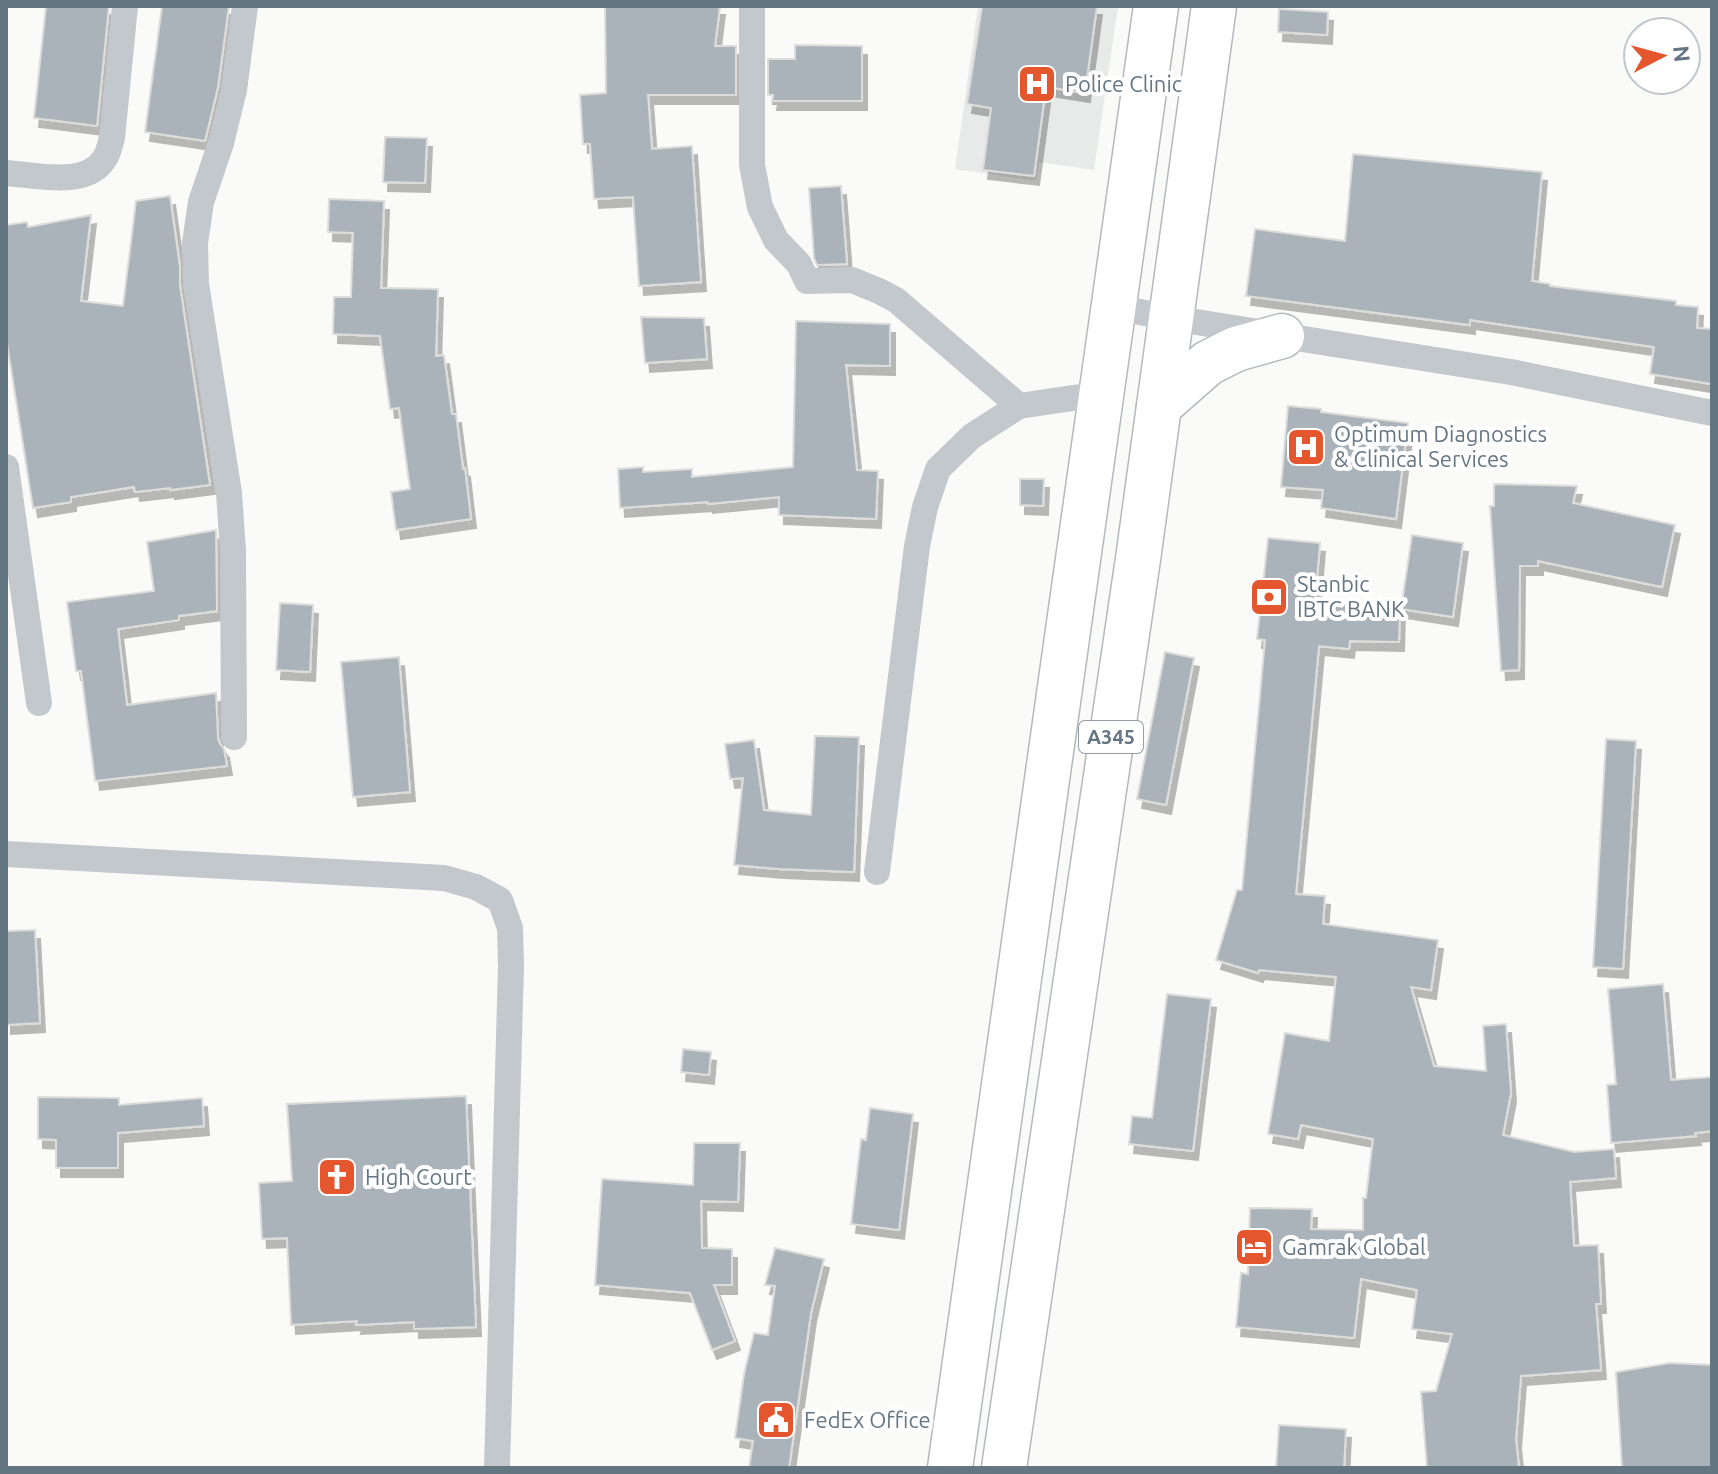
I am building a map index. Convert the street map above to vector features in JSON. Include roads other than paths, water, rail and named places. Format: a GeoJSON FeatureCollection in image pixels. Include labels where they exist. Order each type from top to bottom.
{"type":"FeatureCollection","features":[{"type":"Feature","properties":{"kind":"highway","name":"A345"},"geometry":{"type":"LineString","coordinates":[[950,1468],[1156,6]]}},
{"type":"Feature","properties":{"kind":"highway","name":"A345"},"geometry":{"type":"LineString","coordinates":[[1004,1468],[1159,406],[1214,6]]}},
{"type":"Feature","properties":{"kind":"highway"},"geometry":{"type":"LineString","coordinates":[[1159,406],[1208,363],[1236,349],[1282,336]]}},
{"type":"Feature","properties":{"kind":"highway"},"geometry":{"type":"LineString","coordinates":[[1028,913],[1084,920]]}},
{"type":"Feature","properties":{"kind":"highway"},"geometry":{"type":"LineString","coordinates":[[965,1366],[1018,1376]]}},
{"type":"Feature","properties":{"kind":"street"},"geometry":{"type":"LineString","coordinates":[[6,173],[75,178],[96,170],[107,155],[112,138],[125,6]]}},
{"type":"Feature","properties":{"kind":"street"},"geometry":{"type":"LineString","coordinates":[[234,737],[233,551],[229,493],[196,284],[195,243],[201,202],[221,143],[234,90],[245,6]]}},
{"type":"Feature","properties":{"kind":"street"},"geometry":{"type":"LineString","coordinates":[[752,6],[752,165],[760,207],[776,240],[799,264],[807,281],[852,280],[896,300],[1019,406]]}},
{"type":"Feature","properties":{"kind":"street"},"geometry":{"type":"LineString","coordinates":[[1114,307],[1511,372],[1712,413]]}},
{"type":"Feature","properties":{"kind":"street"},"geometry":{"type":"LineString","coordinates":[[877,872],[917,546],[925,507],[938,469],[972,436],[1019,406],[1100,394]]}},
{"type":"Feature","properties":{"kind":"street"},"geometry":{"type":"LineString","coordinates":[[6,467],[39,703]]}},
{"type":"Feature","properties":{"kind":"street"},"geometry":{"type":"LineString","coordinates":[[6,854],[444,878],[476,887],[500,900],[510,928],[511,966],[497,1468]]}},
{"type":"Feature","properties":{"kind":"place","name":"Police Clinic"},"geometry":{"type":"Point","coordinates":[1037,84]}},
{"type":"Feature","properties":{"kind":"place","name":"Optimum Diagnostics & Clinical Services"},"geometry":{"type":"Point","coordinates":[1306,447]}},
{"type":"Feature","properties":{"kind":"place","name":"Stanbic IBTC BANK"},"geometry":{"type":"Point","coordinates":[1269,597]}},
{"type":"Feature","properties":{"kind":"place","name":"High Court"},"geometry":{"type":"Point","coordinates":[337,1177]}},
{"type":"Feature","properties":{"kind":"place","name":"Gamrak Global"},"geometry":{"type":"Point","coordinates":[1254,1247]}},
{"type":"Feature","properties":{"kind":"place","name":"FedEx Office"},"geometry":{"type":"Point","coordinates":[776,1420]}}]}
